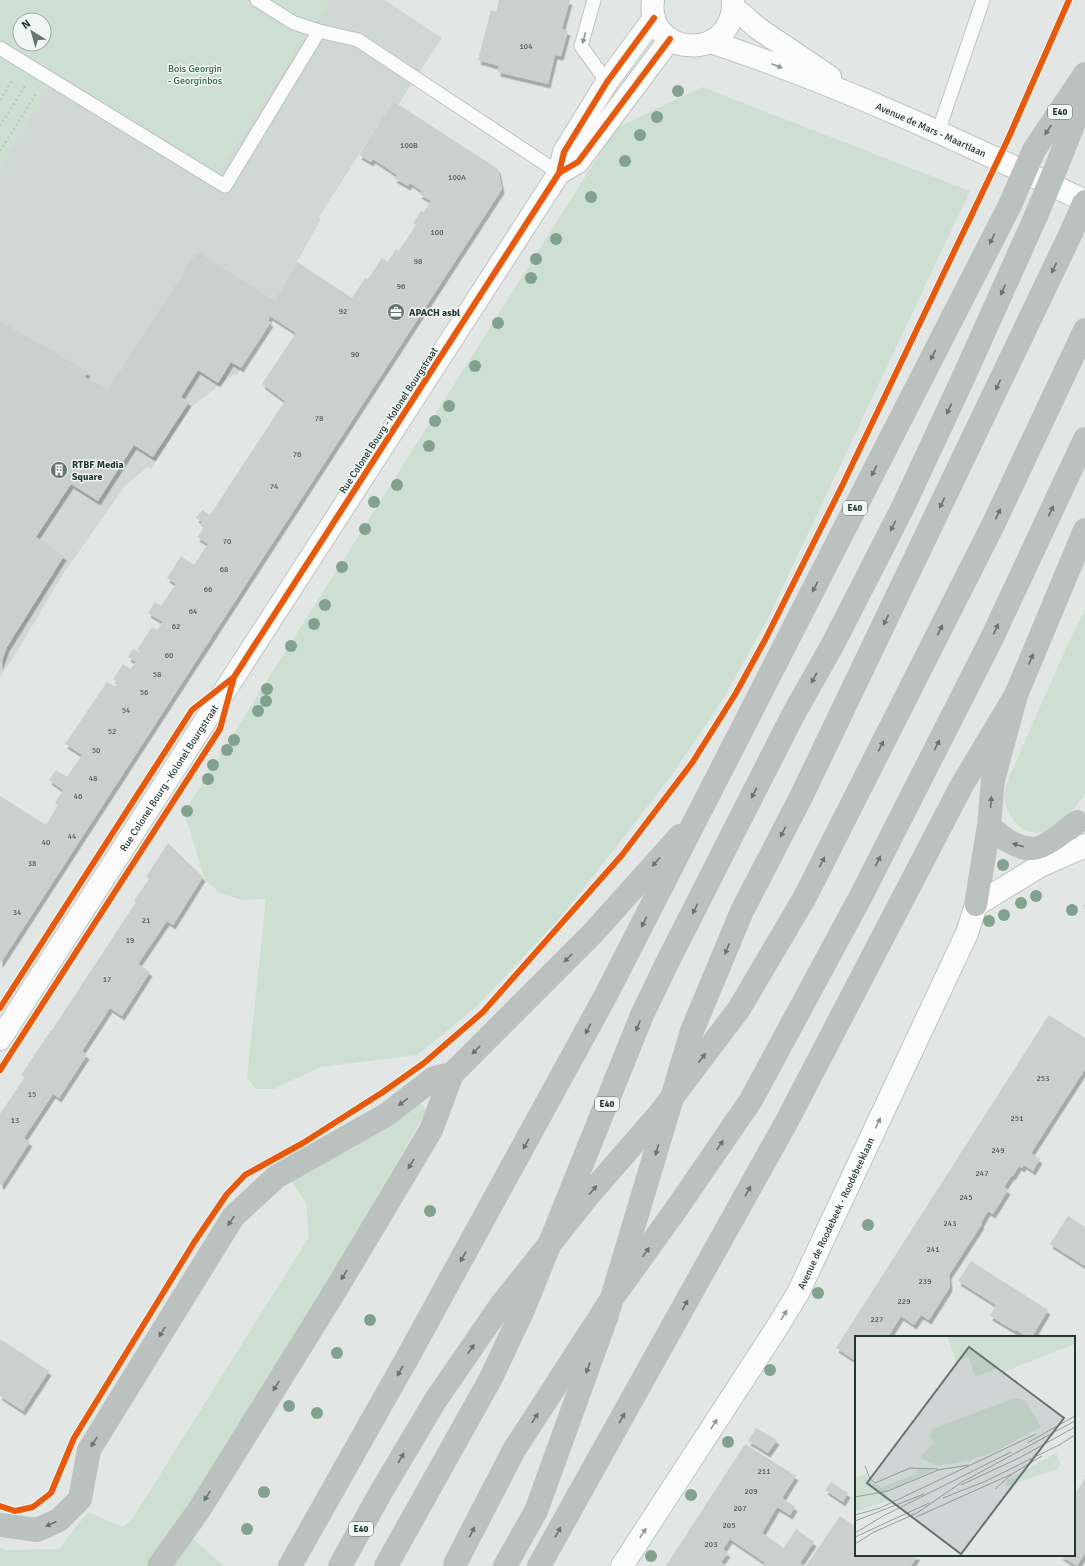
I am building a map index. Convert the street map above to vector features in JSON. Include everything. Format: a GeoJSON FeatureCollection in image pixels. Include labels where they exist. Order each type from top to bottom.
{"type":"FeatureCollection","features":[{"type":"Feature","properties":{"kind":"highway","name":"E40"},"geometry":{"type":"LineString","coordinates":[[290,1566],[526,1144],[610,988],[1010,205],[1034,150],[1085,74]]}},
{"type":"Feature","properties":{"kind":"highway","name":"E40"},"geometry":{"type":"LineString","coordinates":[[386,1566],[494,1371],[523,1310],[642,1015],[790,722],[833,644],[902,507],[965,374],[1036,216],[1085,94]]}},
{"type":"Feature","properties":{"kind":"highway"},"geometry":{"type":"LineString","coordinates":[[505,1566],[536,1511],[542,1496],[606,1318],[692,1031],[739,918],[801,797],[1085,201]]}},
{"type":"Feature","properties":{"kind":"highway","name":"E40"},"geometry":{"type":"LineString","coordinates":[[340,1566],[381,1492],[435,1401],[501,1305],[588,1196],[661,1112],[739,1009],[804,897],[993,525],[1085,330]]}},
{"type":"Feature","properties":{"kind":"highway"},"geometry":{"type":"LineString","coordinates":[[454,1566],[514,1450],[613,1297],[677,1208],[751,1100],[861,896],[991,640],[1085,439]]}},
{"type":"Feature","properties":{"kind":"highway"},"geometry":{"type":"LineString","coordinates":[[976,905],[989,825],[993,780],[1016,695],[1085,530]]}},
{"type":"Feature","properties":{"kind":"highway"},"geometry":{"type":"LineString","coordinates":[[539,1566],[787,1121],[962,786],[1016,695]]}},
{"type":"Feature","properties":{"kind":"highway"},"geometry":{"type":"LineString","coordinates":[[159,1566],[199,1510],[335,1291],[431,1130],[452,1074],[593,933],[700,812]]}},
{"type":"Feature","properties":{"kind":"highway"},"geometry":{"type":"LineString","coordinates":[[989,825],[999,836],[1011,843],[1033,849],[1047,844],[1064,832],[1081,816]]}},
{"type":"Feature","properties":{"kind":"highway"},"geometry":{"type":"LineString","coordinates":[[0,1525],[37,1530],[59,1520],[80,1499],[89,1450],[233,1217],[276,1177],[386,1115],[434,1078],[452,1074]]}},
{"type":"Feature","properties":{"kind":"street","name":"Avenue de Mars - Maartlaan"},"geometry":{"type":"LineString","coordinates":[[733,4],[756,27],[864,100]]}},
{"type":"Feature","properties":{"kind":"street"},"geometry":{"type":"LineString","coordinates":[[711,42],[722,34],[730,22],[733,4]]}},
{"type":"Feature","properties":{"kind":"street","name":"Rue Colonel Bourg - Kolonel Bourgstraat"},"geometry":{"type":"LineString","coordinates":[[0,1039],[559,173],[564,152],[654,9]]}},
{"type":"Feature","properties":{"kind":"street","name":"Rue Colonel Bourg - Kolonel Bourgstraat"},"geometry":{"type":"LineString","coordinates":[[654,9],[663,34],[670,39],[679,44],[690,46],[711,42]]}},
{"type":"Feature","properties":{"kind":"street","name":"Rue Colonel Bourg - Kolonel Bourgstraat"},"geometry":{"type":"LineString","coordinates":[[559,173],[578,162],[670,39]]}},
{"type":"Feature","properties":{"kind":"street","name":"Avenue de Mars - Maartlaan"},"geometry":{"type":"LineString","coordinates":[[711,42],[864,100],[973,147],[1085,201]]}},
{"type":"Feature","properties":{"kind":"street"},"geometry":{"type":"LineString","coordinates":[[1040,866],[1081,816]]}},
{"type":"Feature","properties":{"kind":"street"},"geometry":{"type":"LineString","coordinates":[[976,905],[1040,866],[1085,845]]}},
{"type":"Feature","properties":{"kind":"street","name":"Avenue de Roodebeek - Roodebeeklaan"},"geometry":{"type":"LineString","coordinates":[[622,1566],[798,1293],[967,932],[976,905]]}},
{"type":"Feature","properties":{"kind":"lane"},"geometry":{"type":"LineString","coordinates":[[257,0],[294,23],[319,31],[358,40],[559,173]]}},
{"type":"Feature","properties":{"kind":"lane"},"geometry":{"type":"LineString","coordinates":[[594,0],[581,46],[607,82]]}},
{"type":"Feature","properties":{"kind":"lane"},"geometry":{"type":"LineString","coordinates":[[938,132],[983,0]]}},
{"type":"Feature","properties":{"kind":"lane"},"geometry":{"type":"LineString","coordinates":[[0,48],[225,186],[319,31]]}},
{"type":"Feature","properties":{"kind":"path"},"geometry":{"type":"LineString","coordinates":[[0,100],[16,75]]}},
{"type":"Feature","properties":{"kind":"path"},"geometry":{"type":"LineString","coordinates":[[0,126],[27,82]]}},
{"type":"Feature","properties":{"kind":"path"},"geometry":{"type":"LineString","coordinates":[[0,151],[40,89]]}},
{"type":"Feature","properties":{"kind":"shaded area"},"geometry":{"type":"Polygon","coordinates":[[[329,0],[385,0],[442,38],[398,105],[393,101],[319,217],[321,219],[268,314],[270,316],[268,321],[271,322],[237,375],[234,374],[190,408],[151,469],[147,467],[125,486],[63,574],[15,655],[0,677],[0,164],[49,85],[211,184],[329,0]]]}},
{"type":"Feature","properties":{"kind":"green space","name":"Bois Georgin - Georginbos"},"geometry":{"type":"Polygon","coordinates":[[[0,0],[329,0],[215,179],[49,85],[0,164],[0,0]]]}},
{"type":"Feature","properties":{"kind":"green space"},"geometry":{"type":"Polygon","coordinates":[[[702,87],[970,191],[768,618],[723,699],[673,773],[617,846],[557,921],[477,1006],[417,1055],[320,1067],[274,1089],[256,1089],[247,1077],[266,899],[242,900],[220,893],[205,880],[184,812],[616,128],[702,87]]]}},
{"type":"Feature","properties":{"kind":"green space"},"geometry":{"type":"Polygon","coordinates":[[[1085,611],[1085,793],[1066,817],[1054,828],[1041,833],[1033,833],[1019,826],[1009,813],[1006,805],[1005,790],[1057,668],[1085,611]]]}},
{"type":"Feature","properties":{"kind":"green space"},"geometry":{"type":"Polygon","coordinates":[[[418,1102],[427,1110],[184,1531],[224,1566],[0,1566],[0,1547],[5,1550],[59,1549],[88,1512],[122,1527],[133,1518],[309,1237],[306,1203],[290,1179],[418,1102]]]}},
{"type":"Feature","properties":{"kind":"building"},"geometry":{"type":"Polygon","coordinates":[[[499,0],[570,0],[562,29],[568,31],[561,56],[555,55],[548,84],[498,72],[499,66],[478,60],[491,10],[496,12],[499,0]]]}},
{"type":"Feature","properties":{"kind":"building"},"geometry":{"type":"Polygon","coordinates":[[[393,101],[498,169],[502,189],[0,964],[0,796],[46,825],[58,805],[55,803],[63,790],[49,780],[56,770],[67,777],[82,755],[65,744],[107,682],[115,687],[118,682],[113,679],[123,664],[130,669],[136,662],[128,657],[133,649],[139,652],[140,651],[137,650],[152,627],[157,630],[163,622],[148,613],[155,602],[161,606],[176,584],[167,578],[181,556],[194,565],[208,544],[197,537],[204,528],[200,525],[202,522],[196,518],[202,510],[210,515],[285,401],[262,384],[296,333],[270,316],[268,321],[271,322],[241,368],[231,362],[218,383],[198,370],[181,397],[189,402],[153,457],[134,445],[98,501],[71,484],[36,537],[64,556],[7,647],[0,666],[0,321],[88,372],[85,377],[108,390],[197,252],[275,301],[297,262],[352,298],[365,278],[368,279],[382,258],[388,262],[396,249],[399,251],[416,225],[413,223],[421,211],[424,212],[431,201],[419,194],[422,191],[410,183],[408,186],[394,178],[397,175],[373,159],[371,162],[359,155],[393,101]]]}},
{"type":"Feature","properties":{"kind":"building"},"geometry":{"type":"Polygon","coordinates":[[[168,843],[203,877],[173,925],[167,921],[138,964],[150,972],[122,1016],[110,1008],[82,1051],[87,1055],[59,1098],[53,1094],[24,1138],[30,1142],[2,1185],[0,1184],[0,1114],[25,1077],[21,1075],[136,902],[134,901],[149,879],[146,877],[168,843]]]}},
{"type":"Feature","properties":{"kind":"building"},"geometry":{"type":"Polygon","coordinates":[[[1049,1015],[1085,1038],[1085,1069],[1031,1153],[1040,1159],[1033,1171],[1024,1165],[1022,1168],[1019,1166],[1013,1176],[1012,1175],[1004,1187],[1008,1190],[993,1214],[988,1211],[981,1223],[982,1224],[949,1275],[950,1287],[929,1320],[921,1315],[914,1325],[901,1316],[889,1336],[855,1336],[855,1360],[836,1348],[1049,1015]]]}},
{"type":"Feature","properties":{"kind":"building"},"geometry":{"type":"Polygon","coordinates":[[[1068,1216],[1085,1227],[1085,1266],[1050,1244],[1068,1216]]]}},
{"type":"Feature","properties":{"kind":"building"},"geometry":{"type":"Polygon","coordinates":[[[971,1261],[1048,1310],[1033,1336],[1025,1336],[990,1316],[996,1305],[958,1281],[971,1261]]]}},
{"type":"Feature","properties":{"kind":"building"},"geometry":{"type":"Polygon","coordinates":[[[0,1339],[49,1371],[23,1411],[0,1396],[0,1339]]]}},
{"type":"Feature","properties":{"kind":"building"},"geometry":{"type":"Polygon","coordinates":[[[756,1428],[777,1440],[768,1453],[748,1441],[756,1428]]]}},
{"type":"Feature","properties":{"kind":"building"},"geometry":{"type":"Polygon","coordinates":[[[745,1444],[796,1476],[782,1498],[795,1507],[790,1515],[777,1507],[762,1533],[784,1548],[796,1529],[814,1542],[800,1563],[804,1566],[763,1566],[765,1563],[730,1539],[723,1549],[728,1553],[721,1562],[727,1566],[666,1566],[745,1444]]]}},
{"type":"Feature","properties":{"kind":"building"},"geometry":{"type":"Polygon","coordinates":[[[1085,1478],[1085,1553],[1077,1566],[1061,1556],[1075,1556],[1075,1494],[1085,1478]]]}},
{"type":"Feature","properties":{"kind":"building"},"geometry":{"type":"Polygon","coordinates":[[[831,1482],[848,1493],[843,1502],[825,1490],[831,1482]]]}},
{"type":"Feature","properties":{"kind":"building"},"geometry":{"type":"Polygon","coordinates":[[[840,1516],[855,1526],[855,1556],[917,1556],[911,1566],[806,1566],[840,1516]]]}},
{"type":"Feature","properties":{"kind":"cycle path"},"geometry":{"type":"LineString","coordinates":[[0,1506],[15,1511],[33,1507],[51,1493],[74,1438],[195,1241],[227,1194],[245,1175],[303,1143],[383,1092],[424,1063],[483,1012],[622,855],[692,763],[736,693],[766,638],[842,486],[1008,139],[1069,0]]}},
{"type":"Feature","properties":{"kind":"cycle path"},"geometry":{"type":"LineString","coordinates":[[0,1070],[220,729],[234,677],[559,173],[564,152],[607,82],[654,18]]}},
{"type":"Feature","properties":{"kind":"cycle path"},"geometry":{"type":"LineString","coordinates":[[559,173],[578,162],[670,39]]}},
{"type":"Feature","properties":{"kind":"cycle path"},"geometry":{"type":"LineString","coordinates":[[0,1008],[192,710],[234,677]]}},
{"type":"Feature","properties":{"kind":"place","name":"APACH asbl"},"geometry":{"type":"Point","coordinates":[396,312]}},
{"type":"Feature","properties":{"kind":"place","name":"RTBF Media Square"},"geometry":{"type":"Point","coordinates":[59,470]}}]}
